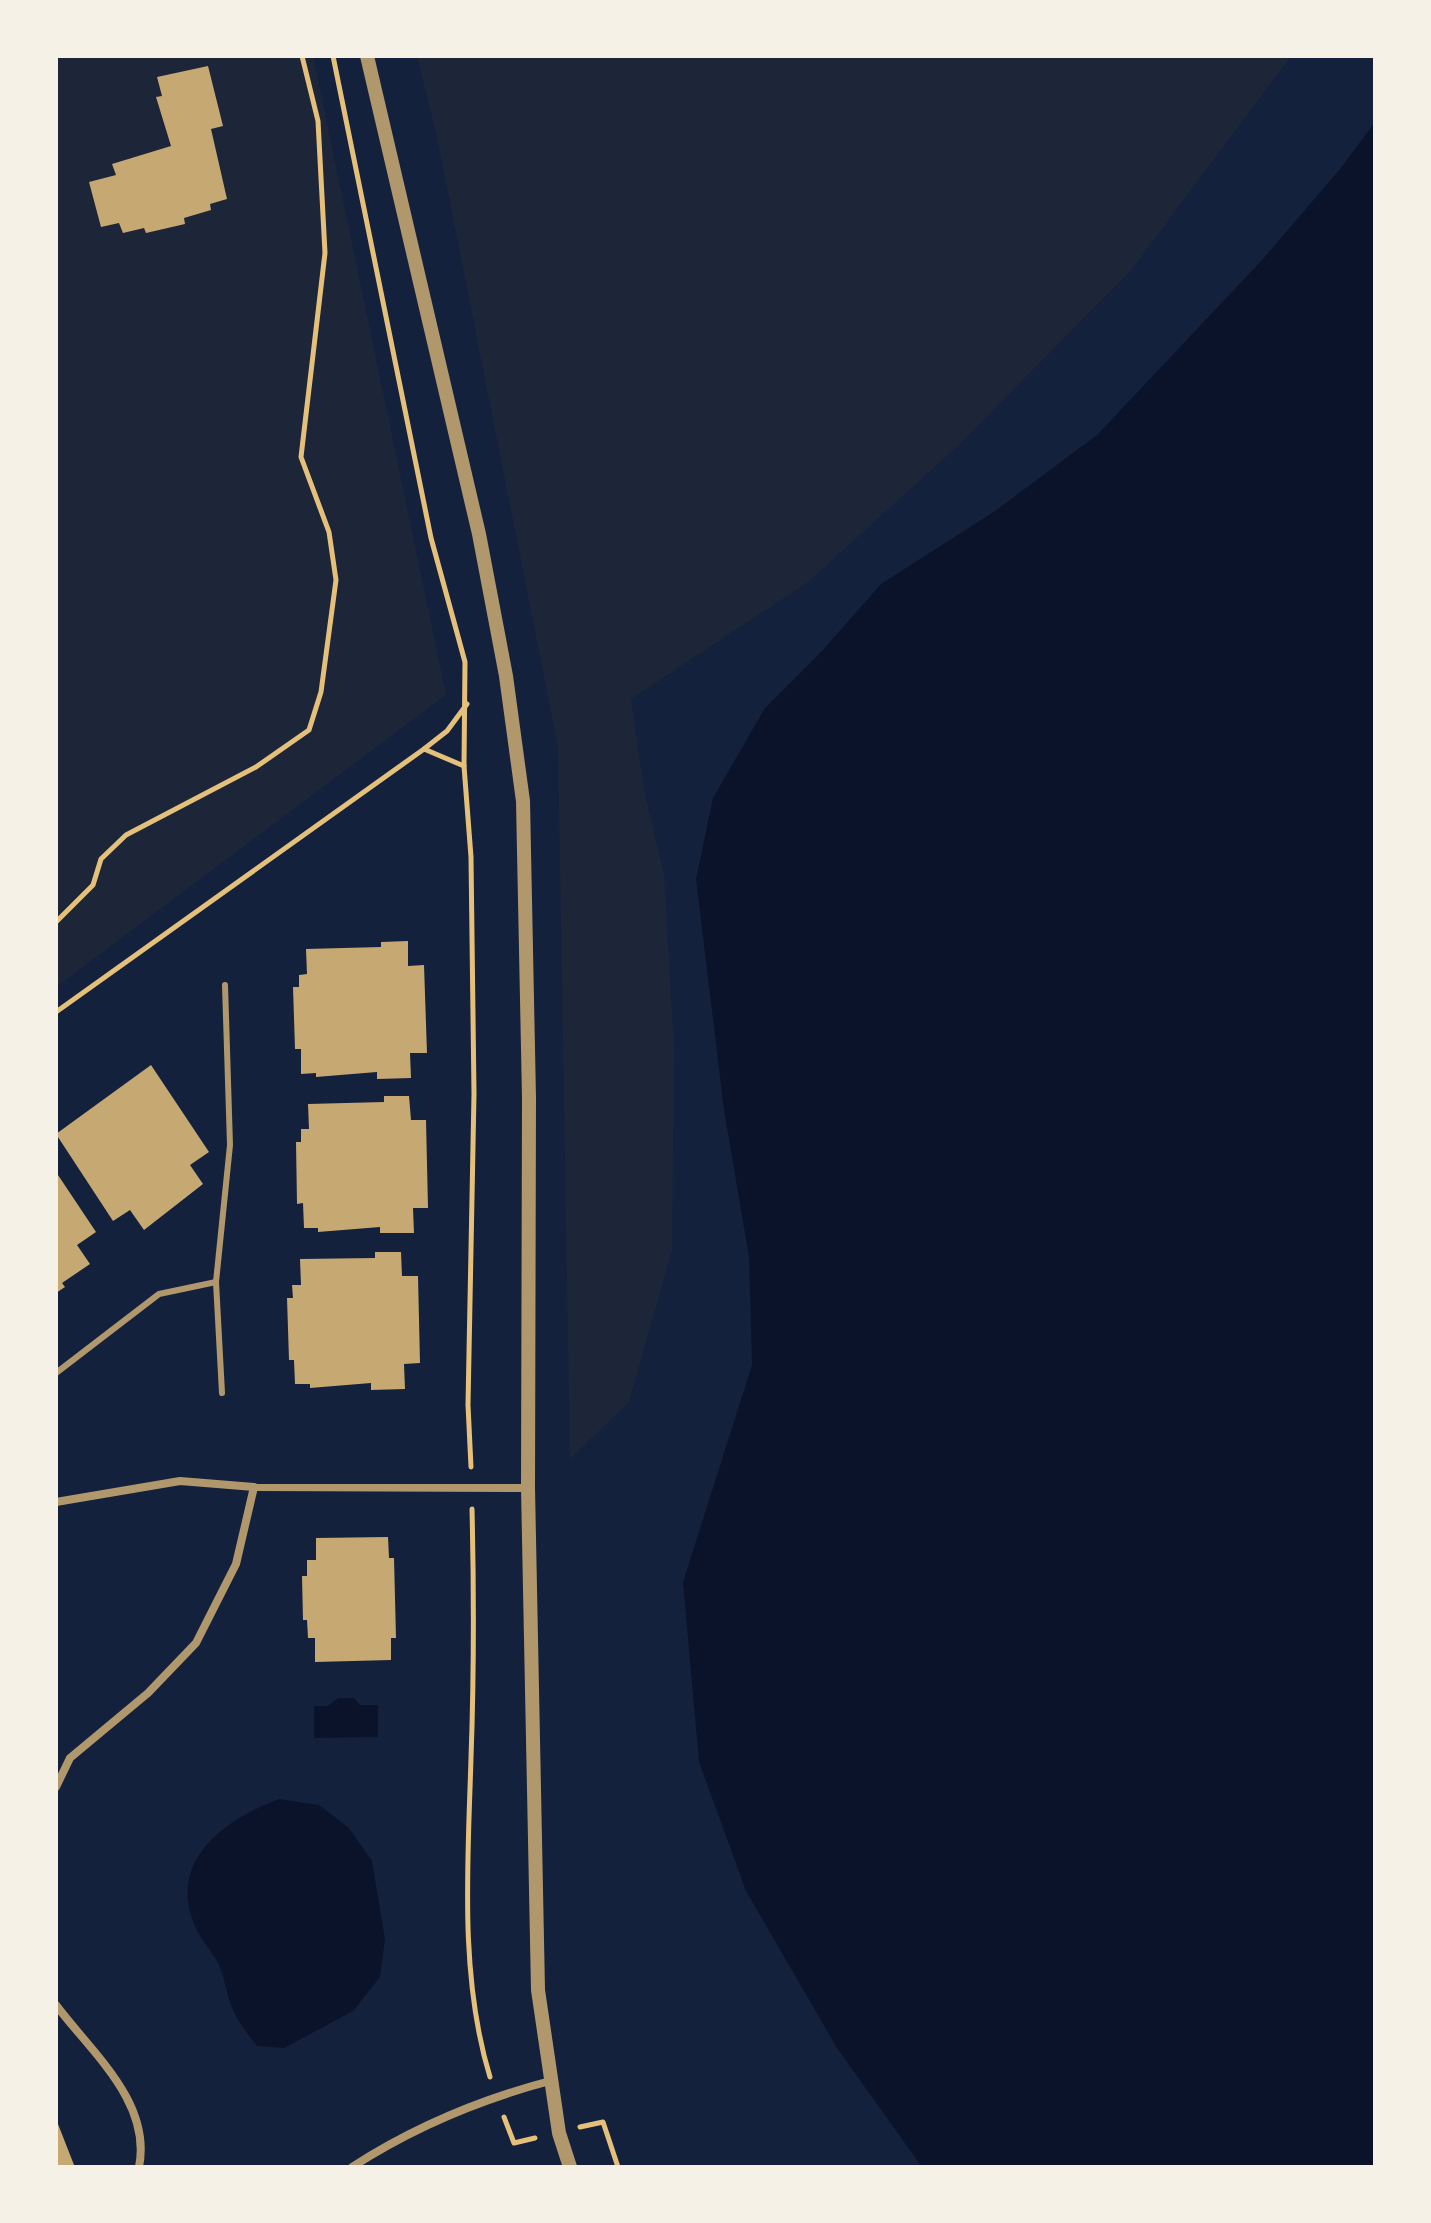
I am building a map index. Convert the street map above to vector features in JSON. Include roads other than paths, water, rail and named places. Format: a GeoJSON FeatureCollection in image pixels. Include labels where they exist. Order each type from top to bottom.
{"type":"FeatureCollection","features":[{"type":"Feature","properties":{"kind":"street"},"geometry":{"type":"LineString","coordinates":[[367,56],[479,534],[506,676],[523,801],[529,1098],[528,1488],[538,1990],[559,2133],[570,2167]]}},
{"type":"Feature","properties":{"kind":"street"},"geometry":{"type":"LineString","coordinates":[[56,1502],[180,1481],[254,1487],[472,1485],[528,1488]]}},
{"type":"Feature","properties":{"kind":"street"},"geometry":{"type":"LineString","coordinates":[[56,1787],[70,1758],[148,1693],[196,1643],[236,1564],[254,1487]]}},
{"type":"Feature","properties":{"kind":"street"},"geometry":{"type":"LineString","coordinates":[[56,2005],[114,2077],[136,2113],[142,2153],[139,2167]]}},
{"type":"Feature","properties":{"kind":"street"},"geometry":{"type":"LineString","coordinates":[[352,2167],[443,2115],[496,2095],[550,2081]]}},
{"type":"Feature","properties":{"kind":"lane"},"geometry":{"type":"LineString","coordinates":[[222,1393],[216,1282],[230,1145],[225,985]]}},
{"type":"Feature","properties":{"kind":"lane"},"geometry":{"type":"LineString","coordinates":[[56,1373],[159,1294],[216,1282]]}}]}
